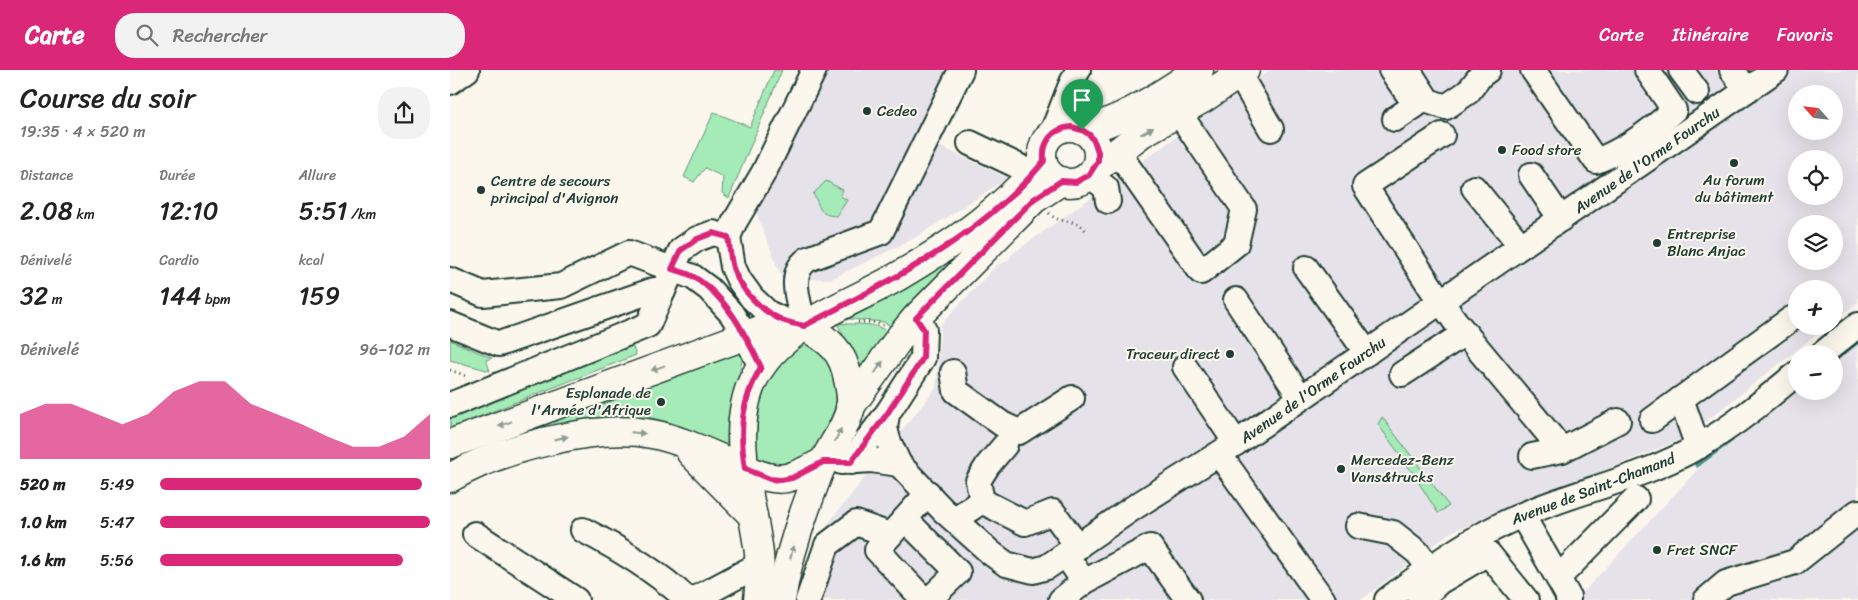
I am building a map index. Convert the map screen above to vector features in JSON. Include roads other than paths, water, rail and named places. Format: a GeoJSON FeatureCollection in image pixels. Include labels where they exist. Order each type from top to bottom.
{"type":"FeatureCollection","features":[{"type":"Feature","properties":{"kind":"main road"},"geometry":{"type":"LineString","coordinates":[[781,600],[792,549],[804,513],[823,462],[838,437],[850,407],[916,318],[1034,199],[1047,163],[1063,128],[1080,129],[1104,124],[1116,119],[1157,98],[1199,70]]}},
{"type":"Feature","properties":{"kind":"main road"},"geometry":{"type":"LineString","coordinates":[[1047,163],[1076,182],[1092,172],[1116,151],[1142,133],[1179,113],[1242,72]]}},
{"type":"Feature","properties":{"kind":"main road"},"geometry":{"type":"LineString","coordinates":[[1080,129],[1090,135],[1098,152],[1098,161],[1092,172]]}},
{"type":"Feature","properties":{"kind":"main road"},"geometry":{"type":"LineString","coordinates":[[758,600],[760,564],[758,541],[742,445],[745,403],[751,384],[761,367],[782,343],[804,326],[902,275],[952,242],[987,217],[1047,163]]}},
{"type":"Feature","properties":{"kind":"main road"},"geometry":{"type":"LineString","coordinates":[[450,444],[763,329],[778,326],[804,326],[832,344],[846,367],[850,385],[850,407]]}},
{"type":"Feature","properties":{"kind":"main road"},"geometry":{"type":"LineString","coordinates":[[450,478],[511,452],[579,434],[629,432],[652,434],[681,443],[770,479],[792,478],[823,462]]}},
{"type":"Feature","properties":{"kind":"main road"},"geometry":{"type":"LineString","coordinates":[[681,443],[753,516]]}},
{"type":"Feature","properties":{"kind":"street"},"geometry":{"type":"LineString","coordinates":[[450,82],[466,70]]}},
{"type":"Feature","properties":{"kind":"street"},"geometry":{"type":"LineString","coordinates":[[814,70],[764,172],[734,223],[728,237],[733,267],[739,280],[752,298],[768,313],[804,326],[795,281],[801,263],[881,232],[961,70]]}},
{"type":"Feature","properties":{"kind":"street"},"geometry":{"type":"LineString","coordinates":[[970,143],[1018,166],[1047,163],[1068,91],[1078,70]]}},
{"type":"Feature","properties":{"kind":"street"},"geometry":{"type":"LineString","coordinates":[[1392,70],[1416,105],[1395,119]]}},
{"type":"Feature","properties":{"kind":"street"},"geometry":{"type":"LineString","coordinates":[[1408,70],[1428,101],[1446,106],[1468,92],[1481,75],[1488,70]]}},
{"type":"Feature","properties":{"kind":"street"},"geometry":{"type":"LineString","coordinates":[[1533,70],[1596,161],[1612,155],[1657,126],[1674,110],[1647,70]]}},
{"type":"Feature","properties":{"kind":"street"},"geometry":{"type":"LineString","coordinates":[[1681,70],[1697,92]]}},
{"type":"Feature","properties":{"kind":"street","name":"Avenue de l'Orme Fourchu"},"geometry":{"type":"LineString","coordinates":[[887,414],[885,428],[888,440],[899,464],[928,494],[991,553],[1006,564],[1033,572],[1047,567],[1133,508],[1228,448],[1628,172],[1738,76],[1776,70]]}},
{"type":"Feature","properties":{"kind":"street"},"geometry":{"type":"LineString","coordinates":[[1242,72],[1271,130]]}},
{"type":"Feature","properties":{"kind":"street"},"geometry":{"type":"LineString","coordinates":[[1068,91],[1072,110],[1080,129]]}},
{"type":"Feature","properties":{"kind":"street"},"geometry":{"type":"LineString","coordinates":[[1116,151],[1201,272],[1236,244],[1244,209],[1179,113]]}},
{"type":"Feature","properties":{"kind":"street"},"geometry":{"type":"LineString","coordinates":[[1436,305],[1365,186],[1442,135]]}},
{"type":"Feature","properties":{"kind":"street"},"geometry":{"type":"LineString","coordinates":[[1612,155],[1628,172]]}},
{"type":"Feature","properties":{"kind":"street"},"geometry":{"type":"LineString","coordinates":[[1092,172],[1106,188],[1108,201]]}},
{"type":"Feature","properties":{"kind":"street"},"geometry":{"type":"LineString","coordinates":[[1531,175],[1561,219]]}},
{"type":"Feature","properties":{"kind":"street"},"geometry":{"type":"LineString","coordinates":[[1474,188],[1521,246]]}},
{"type":"Feature","properties":{"kind":"street"},"geometry":{"type":"LineString","coordinates":[[1377,232],[1436,305],[1465,333],[1562,450]]}},
{"type":"Feature","properties":{"kind":"street"},"geometry":{"type":"LineString","coordinates":[[450,405],[648,325],[681,250],[697,239],[713,233],[728,237]]}},
{"type":"Feature","properties":{"kind":"street"},"geometry":{"type":"LineString","coordinates":[[450,280],[484,294],[561,286],[630,253],[693,276],[710,290],[731,313],[746,336],[761,367]]}},
{"type":"Feature","properties":{"kind":"street"},"geometry":{"type":"LineString","coordinates":[[1306,268],[1367,352]]}},
{"type":"Feature","properties":{"kind":"street"},"geometry":{"type":"LineString","coordinates":[[450,324],[499,344],[654,290],[663,291]]}},
{"type":"Feature","properties":{"kind":"street"},"geometry":{"type":"LineString","coordinates":[[1236,300],[1301,398]]}},
{"type":"Feature","properties":{"kind":"street"},"geometry":{"type":"LineString","coordinates":[[696,355],[712,342],[720,328],[725,315],[723,304]]}},
{"type":"Feature","properties":{"kind":"street"},"geometry":{"type":"LineString","coordinates":[[851,462],[887,414],[923,358],[924,330],[916,318]]}},
{"type":"Feature","properties":{"kind":"street"},"geometry":{"type":"LineString","coordinates":[[1652,420],[1788,321]]}},
{"type":"Feature","properties":{"kind":"street"},"geometry":{"type":"LineString","coordinates":[[1833,345],[1858,325]]}},
{"type":"Feature","properties":{"kind":"street"},"geometry":{"type":"LineString","coordinates":[[1402,374],[1465,333]]}},
{"type":"Feature","properties":{"kind":"street"},"geometry":{"type":"LineString","coordinates":[[1185,367],[1228,448],[1323,600]]}},
{"type":"Feature","properties":{"kind":"street"},"geometry":{"type":"LineString","coordinates":[[953,372],[956,391],[1002,424],[1019,432],[1072,398]]}},
{"type":"Feature","properties":{"kind":"street","name":"Avenue de Saint-Chamand"},"geometry":{"type":"LineString","coordinates":[[1387,600],[1430,568],[1483,534],[1522,515],[1670,461],[1698,447],[1732,426],[1788,380]]}},
{"type":"Feature","properties":{"kind":"street"},"geometry":{"type":"LineString","coordinates":[[1681,399],[1698,447]]}},
{"type":"Feature","properties":{"kind":"street"},"geometry":{"type":"LineString","coordinates":[[1532,456],[1562,450],[1618,421]]}},
{"type":"Feature","properties":{"kind":"street"},"geometry":{"type":"LineString","coordinates":[[982,501],[978,481],[988,465],[1005,445]]}},
{"type":"Feature","properties":{"kind":"street"},"geometry":{"type":"LineString","coordinates":[[823,462],[871,460],[899,464]]}},
{"type":"Feature","properties":{"kind":"street"},"geometry":{"type":"LineString","coordinates":[[924,600],[876,550],[928,494]]}},
{"type":"Feature","properties":{"kind":"street"},"geometry":{"type":"LineString","coordinates":[[1558,578],[1636,499]]}},
{"type":"Feature","properties":{"kind":"street"},"geometry":{"type":"LineString","coordinates":[[955,519],[982,501]]}},
{"type":"Feature","properties":{"kind":"street"},"geometry":{"type":"LineString","coordinates":[[982,501],[1024,523],[1053,512],[1072,551],[1084,582]]}},
{"type":"Feature","properties":{"kind":"street"},"geometry":{"type":"LineString","coordinates":[[1706,600],[1726,583],[1795,562],[1858,512]]}},
{"type":"Feature","properties":{"kind":"street"},"geometry":{"type":"LineString","coordinates":[[1522,515],[1568,596],[1568,600]]}},
{"type":"Feature","properties":{"kind":"street"},"geometry":{"type":"LineString","coordinates":[[808,600],[827,545],[856,523],[897,527],[958,572],[929,600]]}},
{"type":"Feature","properties":{"kind":"street"},"geometry":{"type":"LineString","coordinates":[[1358,526],[1393,533],[1417,552],[1430,568]]}},
{"type":"Feature","properties":{"kind":"street"},"geometry":{"type":"LineString","coordinates":[[584,530],[611,544],[671,585],[688,600]]}},
{"type":"Feature","properties":{"kind":"street"},"geometry":{"type":"LineString","coordinates":[[475,534],[576,600]]}},
{"type":"Feature","properties":{"kind":"street"},"geometry":{"type":"LineString","coordinates":[[1061,600],[1084,582],[1150,547],[1188,600]]}},
{"type":"Feature","properties":{"kind":"street"},"geometry":{"type":"LineString","coordinates":[[1420,600],[1438,582],[1488,554],[1526,600]]}},
{"type":"Feature","properties":{"kind":"street"},"geometry":{"type":"LineString","coordinates":[[693,600],[760,564]]}},
{"type":"Feature","properties":{"kind":"waterway"},"geometry":{"type":"LineString","coordinates":[[1843,353],[1858,341]]}},
{"type":"Feature","properties":{"kind":"waterway"},"geometry":{"type":"LineString","coordinates":[[1697,465],[1731,440]]}},
{"type":"Feature","properties":{"kind":"place","name":"Cedeo"},"geometry":{"type":"Point","coordinates":[867,111]}},
{"type":"Feature","properties":{"kind":"place","name":"Food store"},"geometry":{"type":"Point","coordinates":[1502,150]}},
{"type":"Feature","properties":{"kind":"place","name":"Au forum du bâtiment"},"geometry":{"type":"Point","coordinates":[1734,163]}},
{"type":"Feature","properties":{"kind":"place","name":"Centre de secours principal d'Avignon"},"geometry":{"type":"Point","coordinates":[481,190]}},
{"type":"Feature","properties":{"kind":"place","name":"Entreprise Blanc Anjac"},"geometry":{"type":"Point","coordinates":[1657,243]}},
{"type":"Feature","properties":{"kind":"place","name":"Traceur direct"},"geometry":{"type":"Point","coordinates":[1230,354]}},
{"type":"Feature","properties":{"kind":"place","name":"Esplanade de l'Armée d'Afrique"},"geometry":{"type":"Point","coordinates":[661,402]}},
{"type":"Feature","properties":{"kind":"place","name":"Mercedez-Benz Vans&trucks"},"geometry":{"type":"Point","coordinates":[1341,469]}},
{"type":"Feature","properties":{"kind":"place","name":"Fret SNCF"},"geometry":{"type":"Point","coordinates":[1657,550]}}]}
